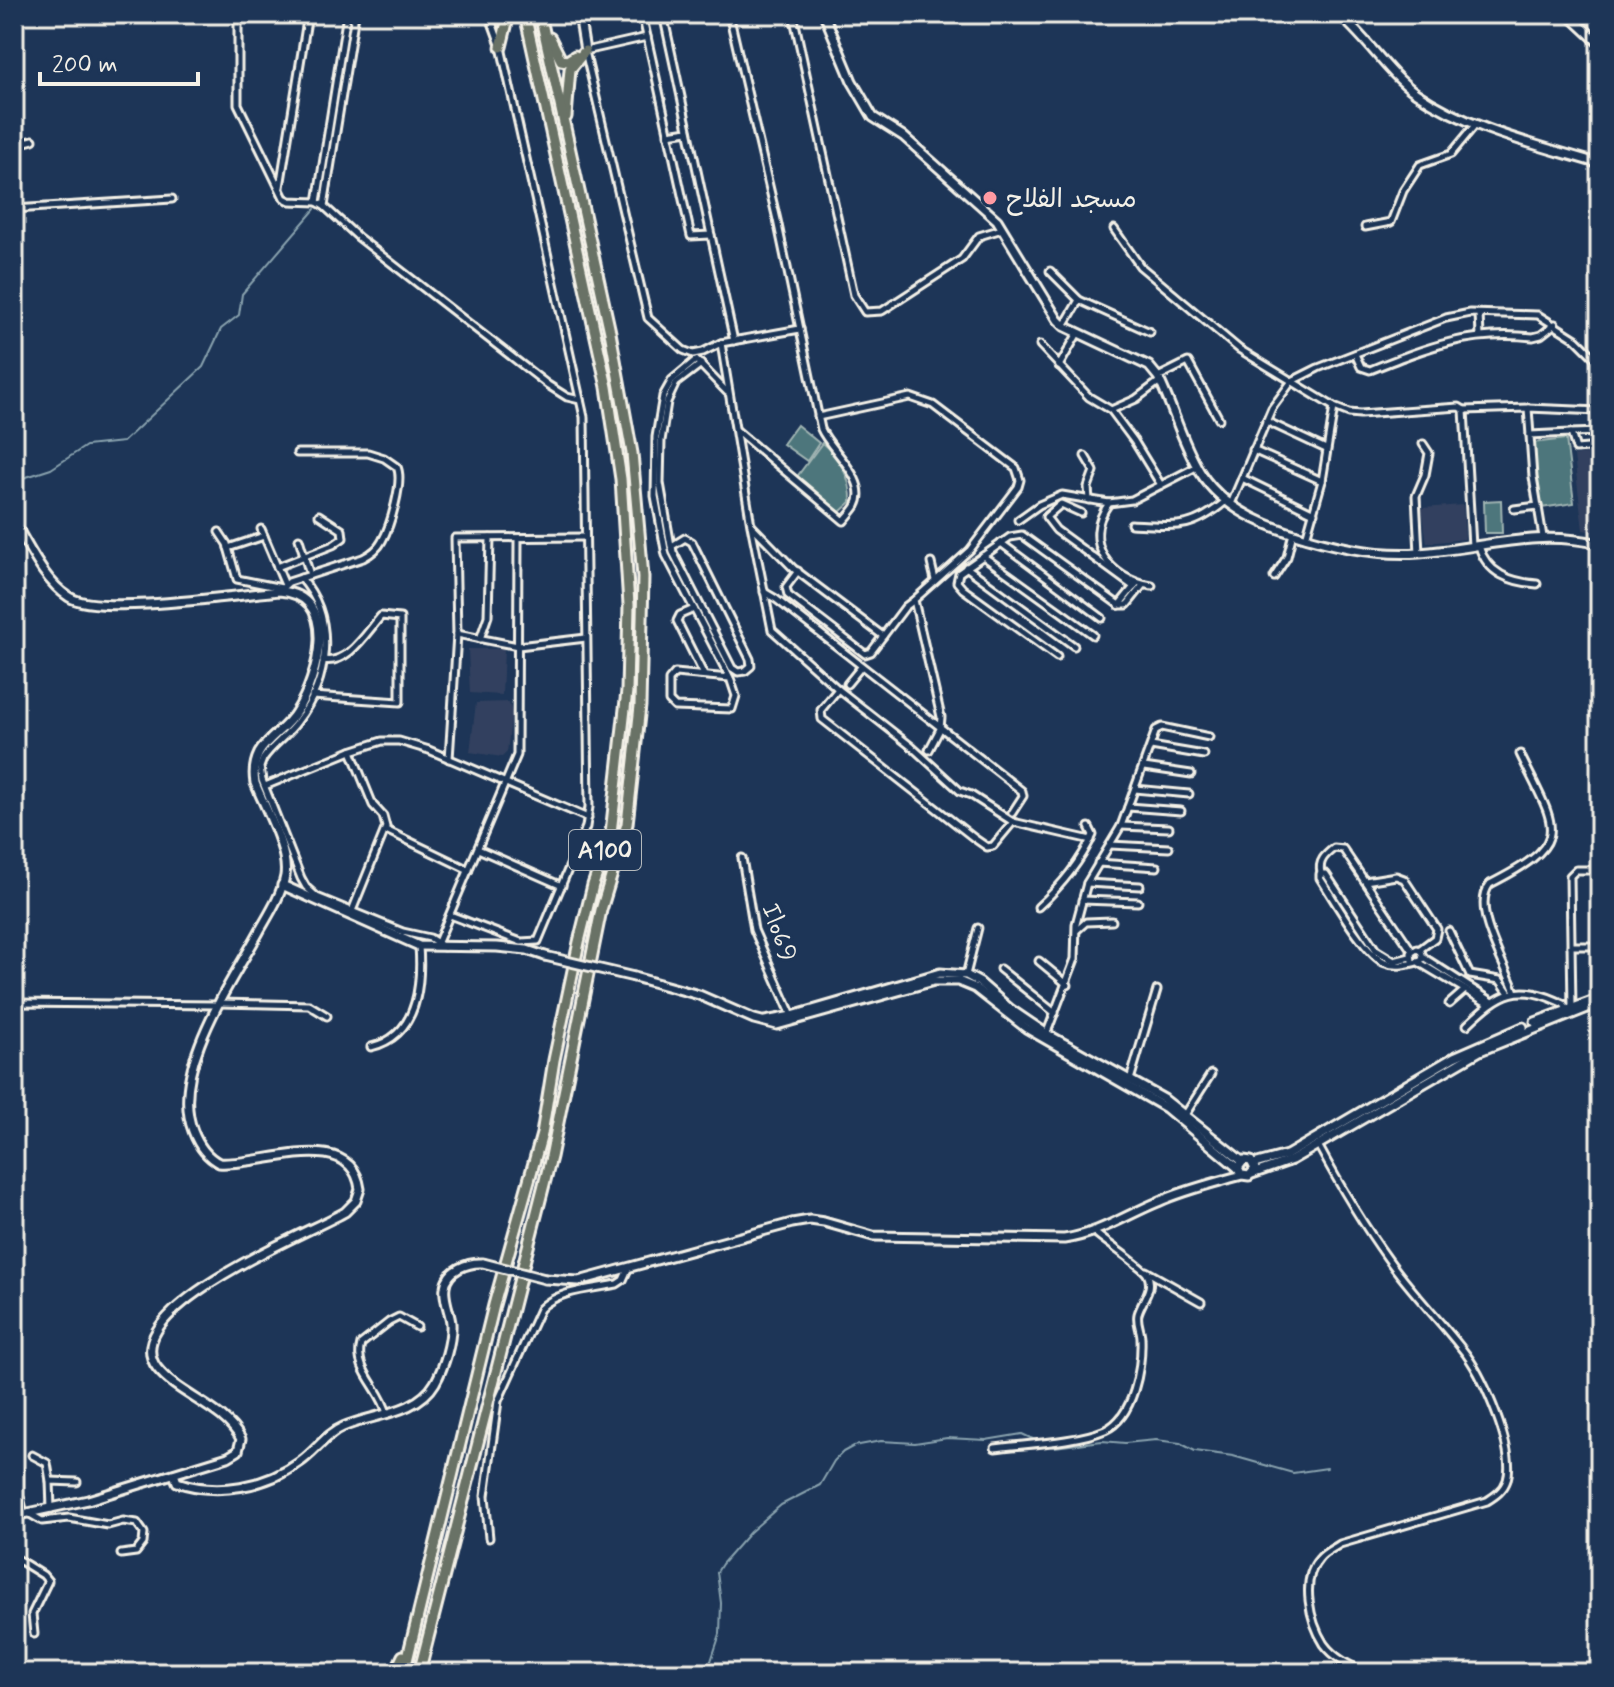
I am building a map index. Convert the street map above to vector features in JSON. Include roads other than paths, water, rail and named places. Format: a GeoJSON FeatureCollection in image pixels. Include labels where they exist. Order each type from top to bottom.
{"type":"FeatureCollection","features":[{"type":"Feature","properties":{"kind":"highway"},"geometry":{"type":"LineString","coordinates":[[501,47],[509,14]]}},
{"type":"Feature","properties":{"kind":"highway","name":"A100"},"geometry":{"type":"LineString","coordinates":[[404,1673],[504,1263],[542,1134],[554,1060],[593,885],[611,833],[627,691],[629,605],[626,546],[611,409],[525,14]]}},
{"type":"Feature","properties":{"kind":"highway"},"geometry":{"type":"LineString","coordinates":[[540,15],[561,60],[567,61],[585,51]]}},
{"type":"Feature","properties":{"kind":"highway","name":"A100"},"geometry":{"type":"LineString","coordinates":[[419,1673],[551,1157],[601,910],[627,824],[638,732],[643,577],[632,453],[615,356],[540,15]]}},
{"type":"Feature","properties":{"kind":"highway"},"geometry":{"type":"LineString","coordinates":[[566,133],[570,69],[585,51]]}},
{"type":"Feature","properties":{"kind":"highway"},"geometry":{"type":"LineString","coordinates":[[395,1673],[419,1608]]}},
{"type":"Feature","properties":{"kind":"main road"},"geometry":{"type":"LineString","coordinates":[[579,14],[585,51]]}},
{"type":"Feature","properties":{"kind":"main road"},"geometry":{"type":"LineString","coordinates":[[824,14],[861,100],[873,117],[903,136],[988,211],[1003,229],[1049,308],[1064,326],[1149,366],[1159,379],[1197,466],[1209,485],[1229,503],[1261,523],[1352,550],[1419,553],[1543,537],[1572,538],[1600,544]]}},
{"type":"Feature","properties":{"kind":"main road"},"geometry":{"type":"LineString","coordinates":[[1338,14],[1367,40],[1414,92],[1475,125],[1600,164]]}},
{"type":"Feature","properties":{"kind":"main road"},"geometry":{"type":"LineString","coordinates":[[1568,14],[1600,44]]}},
{"type":"Feature","properties":{"kind":"main road"},"geometry":{"type":"LineString","coordinates":[[14,522],[54,584],[69,597],[90,605],[120,605],[282,588],[310,605],[319,621],[314,667],[302,700],[289,723],[263,746],[255,764],[255,783],[284,858],[282,885],[219,1004],[198,1053],[188,1089],[187,1107],[190,1124],[204,1152],[212,1160],[227,1164],[293,1155],[340,1156],[356,1172],[360,1189],[356,1201],[345,1212],[192,1294],[153,1336],[151,1350],[157,1367],[238,1434],[241,1444],[238,1451],[228,1457],[51,1510],[14,1516]]}},
{"type":"Feature","properties":{"kind":"main road"},"geometry":{"type":"LineString","coordinates":[[282,885],[419,946],[527,950],[699,995],[763,1021],[783,1024],[946,980],[958,981],[975,988],[1014,1020],[1130,1080],[1185,1115],[1241,1168]]}},
{"type":"Feature","properties":{"kind":"main road"},"geometry":{"type":"LineString","coordinates":[[763,1021],[792,1016],[940,973],[966,975],[1046,1036],[1166,1108],[1252,1174],[1282,1164],[1473,1054],[1600,1001]]}},
{"type":"Feature","properties":{"kind":"main road"},"geometry":{"type":"LineString","coordinates":[[1254,1164],[1287,1155],[1466,1051],[1570,1009],[1600,1001]]}},
{"type":"Feature","properties":{"kind":"main road"},"geometry":{"type":"LineString","coordinates":[[174,1474],[177,1482],[192,1487],[235,1488],[255,1483],[277,1476],[300,1462],[342,1427],[387,1414],[416,1401],[434,1386],[443,1364],[450,1332],[445,1287],[461,1267],[474,1262],[545,1279],[579,1281],[810,1220],[873,1236],[1064,1239],[1094,1232],[1161,1200],[1241,1168],[1249,1160],[1254,1164]]}},
{"type":"Feature","properties":{"kind":"main road"},"geometry":{"type":"LineString","coordinates":[[1252,1174],[1254,1164]]}},
{"type":"Feature","properties":{"kind":"street"},"geometry":{"type":"LineString","coordinates":[[238,14],[238,104],[282,196],[288,200],[317,202],[324,206],[358,237],[548,385],[567,397],[580,400]]}},
{"type":"Feature","properties":{"kind":"street"},"geometry":{"type":"LineString","coordinates":[[280,188],[308,14]]}},
{"type":"Feature","properties":{"kind":"street"},"geometry":{"type":"LineString","coordinates":[[317,202],[347,14]]}},
{"type":"Feature","properties":{"kind":"street"},"geometry":{"type":"LineString","coordinates":[[324,206],[355,14]]}},
{"type":"Feature","properties":{"kind":"street"},"geometry":{"type":"LineString","coordinates":[[450,915],[521,942],[537,942],[588,818],[586,433],[501,47],[489,14]]}},
{"type":"Feature","properties":{"kind":"street"},"geometry":{"type":"LineString","coordinates":[[642,14],[691,236],[711,235]]}},
{"type":"Feature","properties":{"kind":"street"},"geometry":{"type":"LineString","coordinates":[[663,14],[734,341]]}},
{"type":"Feature","properties":{"kind":"street"},"geometry":{"type":"LineString","coordinates":[[729,14],[818,417],[825,438],[850,468],[858,487],[856,506],[844,521],[736,430]]}},
{"type":"Feature","properties":{"kind":"street"},"geometry":{"type":"LineString","coordinates":[[793,14],[859,307],[871,313],[882,311],[962,259],[979,236],[1003,229]]}},
{"type":"Feature","properties":{"kind":"street"},"geometry":{"type":"LineString","coordinates":[[647,37],[585,51],[645,312],[650,320],[711,373],[725,389],[730,401]]}},
{"type":"Feature","properties":{"kind":"street"},"geometry":{"type":"LineString","coordinates":[[1365,227],[1391,222],[1403,191],[1420,165],[1451,154],[1475,125]]}},
{"type":"Feature","properties":{"kind":"street"},"geometry":{"type":"LineString","coordinates":[[668,134],[688,131]]}},
{"type":"Feature","properties":{"kind":"street"},"geometry":{"type":"LineString","coordinates":[[14,145],[33,140]]}},
{"type":"Feature","properties":{"kind":"street"},"geometry":{"type":"LineString","coordinates":[[14,209],[172,199]]}},
{"type":"Feature","properties":{"kind":"street"},"geometry":{"type":"LineString","coordinates":[[1114,229],[1140,266],[1239,349],[1349,413],[1459,407],[1464,410],[1528,408],[1600,411]]}},
{"type":"Feature","properties":{"kind":"street"},"geometry":{"type":"LineString","coordinates":[[1050,271],[1079,300],[1150,332]]}},
{"type":"Feature","properties":{"kind":"street"},"geometry":{"type":"LineString","coordinates":[[1064,326],[1079,300]]}},
{"type":"Feature","properties":{"kind":"street"},"geometry":{"type":"LineString","coordinates":[[1131,524],[1187,526],[1229,503],[1266,421],[1292,381],[1446,318],[1470,313],[1538,315],[1576,339],[1600,363]]}},
{"type":"Feature","properties":{"kind":"street"},"geometry":{"type":"LineString","coordinates":[[1479,314],[1480,336]]}},
{"type":"Feature","properties":{"kind":"street"},"geometry":{"type":"LineString","coordinates":[[1355,354],[1361,367],[1370,370],[1453,339],[1533,337],[1556,324]]}},
{"type":"Feature","properties":{"kind":"street"},"geometry":{"type":"LineString","coordinates":[[686,352],[700,353],[721,343],[800,329]]}},
{"type":"Feature","properties":{"kind":"street"},"geometry":{"type":"LineString","coordinates":[[1059,366],[1078,333]]}},
{"type":"Feature","properties":{"kind":"street"},"geometry":{"type":"LineString","coordinates":[[721,343],[772,630],[838,689],[912,747],[958,790],[1013,822],[1091,840]]}},
{"type":"Feature","properties":{"kind":"street"},"geometry":{"type":"LineString","coordinates":[[1040,345],[1089,397],[1111,410],[1161,485]]}},
{"type":"Feature","properties":{"kind":"street"},"geometry":{"type":"LineString","coordinates":[[665,548],[672,546],[685,538],[691,540],[750,659],[751,666],[745,671],[738,672],[732,668],[672,546],[660,483],[661,441],[673,386],[698,362]]}},
{"type":"Feature","properties":{"kind":"street"},"geometry":{"type":"LineString","coordinates":[[698,362],[669,384],[659,413],[655,496],[665,548],[730,678],[736,696],[732,709],[671,704],[671,676],[675,673],[730,678]]}},
{"type":"Feature","properties":{"kind":"street"},"geometry":{"type":"LineString","coordinates":[[1111,410],[1136,399],[1159,379],[1188,362],[1219,419]]}},
{"type":"Feature","properties":{"kind":"street"},"geometry":{"type":"LineString","coordinates":[[711,373],[725,367]]}},
{"type":"Feature","properties":{"kind":"street"},"geometry":{"type":"LineString","coordinates":[[798,571],[786,587],[787,593],[861,653],[871,652],[905,607],[970,550],[1018,487],[1020,480],[1016,468],[933,405],[918,398],[910,397],[818,417]]}},
{"type":"Feature","properties":{"kind":"street"},"geometry":{"type":"LineString","coordinates":[[1306,538],[1322,481],[1334,407]]}},
{"type":"Feature","properties":{"kind":"street"},"geometry":{"type":"LineString","coordinates":[[1528,408],[1543,537]]}},
{"type":"Feature","properties":{"kind":"street"},"geometry":{"type":"LineString","coordinates":[[1464,410],[1476,546],[1496,572],[1510,580],[1537,584]]}},
{"type":"Feature","properties":{"kind":"street"},"geometry":{"type":"LineString","coordinates":[[1266,421],[1326,449]]}},
{"type":"Feature","properties":{"kind":"street"},"geometry":{"type":"LineString","coordinates":[[1530,435],[1600,432]]}},
{"type":"Feature","properties":{"kind":"street"},"geometry":{"type":"LineString","coordinates":[[1571,433],[1576,449],[1600,447]]}},
{"type":"Feature","properties":{"kind":"street"},"geometry":{"type":"LineString","coordinates":[[1419,553],[1416,496],[1425,475],[1429,453],[1423,444]]}},
{"type":"Feature","properties":{"kind":"street"},"geometry":{"type":"LineString","coordinates":[[1253,450],[1322,481]]}},
{"type":"Feature","properties":{"kind":"street"},"geometry":{"type":"LineString","coordinates":[[219,532],[228,548],[237,579],[282,588],[301,578],[363,558],[377,549],[385,535],[401,477],[399,470],[391,462],[368,453],[297,453]]}},
{"type":"Feature","properties":{"kind":"street"},"geometry":{"type":"LineString","coordinates":[[1085,456],[1094,471],[1088,487],[1089,500]]}},
{"type":"Feature","properties":{"kind":"street"},"geometry":{"type":"LineString","coordinates":[[1018,520],[1039,505],[1062,495],[1109,503],[1132,500],[1197,466]]}},
{"type":"Feature","properties":{"kind":"street"},"geometry":{"type":"LineString","coordinates":[[1242,478],[1314,513]]}},
{"type":"Feature","properties":{"kind":"street"},"geometry":{"type":"LineString","coordinates":[[1109,503],[1097,527],[1097,545],[1106,561],[1138,585]]}},
{"type":"Feature","properties":{"kind":"street"},"geometry":{"type":"LineString","coordinates":[[1081,513],[1061,504],[1049,513],[1047,519],[1056,530],[1138,585],[1152,586]]}},
{"type":"Feature","properties":{"kind":"street"},"geometry":{"type":"LineString","coordinates":[[1514,509],[1538,506]]}},
{"type":"Feature","properties":{"kind":"street"},"geometry":{"type":"LineString","coordinates":[[277,567],[333,545],[344,536],[342,530],[319,515]]}},
{"type":"Feature","properties":{"kind":"street"},"geometry":{"type":"LineString","coordinates":[[751,525],[798,571],[883,636]]}},
{"type":"Feature","properties":{"kind":"street"},"geometry":{"type":"LineString","coordinates":[[261,529],[282,588]]}},
{"type":"Feature","properties":{"kind":"street"},"geometry":{"type":"LineString","coordinates":[[1274,577],[1287,557],[1293,533]]}},
{"type":"Feature","properties":{"kind":"street"},"geometry":{"type":"LineString","coordinates":[[1057,657],[959,586],[957,577],[966,567],[1014,535],[1026,537],[1119,605],[1127,605],[1138,585]]}},
{"type":"Feature","properties":{"kind":"street"},"geometry":{"type":"LineString","coordinates":[[228,548],[264,536]]}},
{"type":"Feature","properties":{"kind":"street"},"geometry":{"type":"LineString","coordinates":[[449,759],[457,634],[455,538],[585,537]]}},
{"type":"Feature","properties":{"kind":"street"},"geometry":{"type":"LineString","coordinates":[[480,639],[488,616],[490,538]]}},
{"type":"Feature","properties":{"kind":"street"},"geometry":{"type":"LineString","coordinates":[[299,539],[310,575]]}},
{"type":"Feature","properties":{"kind":"street"},"geometry":{"type":"LineString","coordinates":[[301,578],[314,594],[323,613],[327,632],[323,660],[312,696],[294,726],[263,759],[260,772],[265,786],[306,887],[317,897],[441,945],[450,915],[518,751],[518,539]]}},
{"type":"Feature","properties":{"kind":"street"},"geometry":{"type":"LineString","coordinates":[[1001,543],[1102,618]]}},
{"type":"Feature","properties":{"kind":"street"},"geometry":{"type":"LineString","coordinates":[[983,556],[1093,635]]}},
{"type":"Feature","properties":{"kind":"street"},"geometry":{"type":"LineString","coordinates":[[931,563],[935,580]]}},
{"type":"Feature","properties":{"kind":"street"},"geometry":{"type":"LineString","coordinates":[[966,567],[1074,646]]}},
{"type":"Feature","properties":{"kind":"street"},"geometry":{"type":"LineString","coordinates":[[763,592],[1022,791],[1023,796],[1012,813]]}},
{"type":"Feature","properties":{"kind":"street"},"geometry":{"type":"LineString","coordinates":[[914,600],[941,717],[940,729],[929,750]]}},
{"type":"Feature","properties":{"kind":"street"},"geometry":{"type":"LineString","coordinates":[[694,609],[678,617],[677,623],[704,676]]}},
{"type":"Feature","properties":{"kind":"street"},"geometry":{"type":"LineString","coordinates":[[312,696],[400,702],[400,618],[381,616],[343,657],[332,662],[323,660]]}},
{"type":"Feature","properties":{"kind":"street"},"geometry":{"type":"LineString","coordinates":[[457,634],[518,646],[586,638]]}},
{"type":"Feature","properties":{"kind":"street"},"geometry":{"type":"LineString","coordinates":[[847,684],[861,667]]}},
{"type":"Feature","properties":{"kind":"street"},"geometry":{"type":"LineString","coordinates":[[838,689],[821,710],[822,719],[900,783],[987,847],[995,844],[1013,822]]}},
{"type":"Feature","properties":{"kind":"street"},"geometry":{"type":"LineString","coordinates":[[1046,1036],[1068,985],[1087,883],[1121,826],[1156,730],[1160,727],[1209,737]]}},
{"type":"Feature","properties":{"kind":"street"},"geometry":{"type":"LineString","coordinates":[[265,786],[351,751],[382,741],[399,741],[588,818]]}},
{"type":"Feature","properties":{"kind":"street"},"geometry":{"type":"LineString","coordinates":[[1151,746],[1204,755]]}},
{"type":"Feature","properties":{"kind":"street"},"geometry":{"type":"LineString","coordinates":[[351,751],[373,805],[385,819],[386,830],[352,911]]}},
{"type":"Feature","properties":{"kind":"street"},"geometry":{"type":"LineString","coordinates":[[1512,992],[1490,931],[1484,907],[1485,890],[1540,854],[1553,829],[1520,754]]}},
{"type":"Feature","properties":{"kind":"street"},"geometry":{"type":"LineString","coordinates":[[1144,767],[1191,774]]}},
{"type":"Feature","properties":{"kind":"street"},"geometry":{"type":"LineString","coordinates":[[1135,789],[1189,794]]}},
{"type":"Feature","properties":{"kind":"street"},"geometry":{"type":"LineString","coordinates":[[1128,807],[1181,811]]}},
{"type":"Feature","properties":{"kind":"street"},"geometry":{"type":"LineString","coordinates":[[1121,826],[1169,828]]}},
{"type":"Feature","properties":{"kind":"street"},"geometry":{"type":"LineString","coordinates":[[1038,907],[1067,876],[1091,840],[1093,835],[1089,827]]}},
{"type":"Feature","properties":{"kind":"street"},"geometry":{"type":"LineString","coordinates":[[386,830],[469,870]]}},
{"type":"Feature","properties":{"kind":"street"},"geometry":{"type":"LineString","coordinates":[[1110,845],[1169,848]]}},
{"type":"Feature","properties":{"kind":"street"},"geometry":{"type":"LineString","coordinates":[[1365,881],[1396,876],[1406,881],[1437,929],[1435,938],[1416,957],[1391,960],[1369,945],[1326,874],[1321,873],[1322,859],[1334,848],[1340,847],[1346,851],[1365,881],[1416,957],[1491,1003]]}},
{"type":"Feature","properties":{"kind":"street"},"geometry":{"type":"LineString","coordinates":[[478,849],[562,886]]}},
{"type":"Feature","properties":{"kind":"street","name":"Ilo69"},"geometry":{"type":"LineString","coordinates":[[742,858],[754,930],[792,1016]]}},
{"type":"Feature","properties":{"kind":"street"},"geometry":{"type":"LineString","coordinates":[[1098,863],[1157,867]]}},
{"type":"Feature","properties":{"kind":"street"},"geometry":{"type":"LineString","coordinates":[[1570,1009],[1570,876],[1576,870],[1600,870]]}},
{"type":"Feature","properties":{"kind":"street"},"geometry":{"type":"LineString","coordinates":[[1087,883],[1140,886]]}},
{"type":"Feature","properties":{"kind":"street"},"geometry":{"type":"LineString","coordinates":[[1082,900],[1138,902]]}},
{"type":"Feature","properties":{"kind":"street"},"geometry":{"type":"LineString","coordinates":[[1076,931],[1086,922],[1112,921]]}},
{"type":"Feature","properties":{"kind":"street"},"geometry":{"type":"LineString","coordinates":[[966,975],[978,928]]}},
{"type":"Feature","properties":{"kind":"street"},"geometry":{"type":"LineString","coordinates":[[1449,931],[1470,975],[1500,980],[1512,992]]}},
{"type":"Feature","properties":{"kind":"street"},"geometry":{"type":"LineString","coordinates":[[371,1047],[390,1039],[411,1018],[418,985],[419,946]]}},
{"type":"Feature","properties":{"kind":"street"},"geometry":{"type":"LineString","coordinates":[[1571,946],[1600,946]]}},
{"type":"Feature","properties":{"kind":"street"},"geometry":{"type":"LineString","coordinates":[[1039,961],[1068,985]]}},
{"type":"Feature","properties":{"kind":"street"},"geometry":{"type":"LineString","coordinates":[[1000,969],[1055,1013]]}},
{"type":"Feature","properties":{"kind":"street"},"geometry":{"type":"LineString","coordinates":[[1450,978],[1465,990],[1491,1003]]}},
{"type":"Feature","properties":{"kind":"street"},"geometry":{"type":"LineString","coordinates":[[1130,1080],[1157,990]]}},
{"type":"Feature","properties":{"kind":"street"},"geometry":{"type":"LineString","coordinates":[[1449,1004],[1465,990]]}},
{"type":"Feature","properties":{"kind":"street"},"geometry":{"type":"LineString","coordinates":[[1467,1025],[1491,1003],[1512,992],[1547,997],[1570,1009]]}},
{"type":"Feature","properties":{"kind":"street"},"geometry":{"type":"LineString","coordinates":[[14,1003],[309,1005],[327,1016]]}},
{"type":"Feature","properties":{"kind":"street"},"geometry":{"type":"LineString","coordinates":[[1185,1115],[1211,1074]]}},
{"type":"Feature","properties":{"kind":"street"},"geometry":{"type":"LineString","coordinates":[[1317,1144],[1380,1247],[1410,1289],[1467,1356],[1491,1403],[1504,1438],[1508,1462],[1507,1479],[1502,1490],[1487,1501],[1340,1544],[1320,1557],[1311,1575],[1310,1607],[1315,1622],[1325,1644],[1336,1656],[1366,1673]]}},
{"type":"Feature","properties":{"kind":"street"},"geometry":{"type":"LineString","coordinates":[[1094,1232],[1144,1270],[1201,1302]]}},
{"type":"Feature","properties":{"kind":"street"},"geometry":{"type":"LineString","coordinates":[[489,1538],[485,1496],[498,1401],[540,1309],[563,1295],[617,1284],[623,1280],[628,1269]]}},
{"type":"Feature","properties":{"kind":"street"},"geometry":{"type":"LineString","coordinates":[[995,1448],[1105,1430],[1125,1414],[1130,1404],[1140,1352],[1137,1317],[1150,1288],[1149,1276],[1144,1270]]}},
{"type":"Feature","properties":{"kind":"street"},"geometry":{"type":"LineString","coordinates":[[387,1414],[383,1401],[359,1362],[361,1344],[399,1317],[417,1327]]}},
{"type":"Feature","properties":{"kind":"street"},"geometry":{"type":"LineString","coordinates":[[32,1455],[47,1463],[51,1510]]}},
{"type":"Feature","properties":{"kind":"street"},"geometry":{"type":"LineString","coordinates":[[19,1470],[18,1481],[27,1514],[42,1521],[69,1518],[108,1525],[123,1521],[137,1523],[144,1533],[143,1543],[136,1552],[121,1554]]}},
{"type":"Feature","properties":{"kind":"street"},"geometry":{"type":"LineString","coordinates":[[50,1481],[77,1482]]}},
{"type":"Feature","properties":{"kind":"street"},"geometry":{"type":"LineString","coordinates":[[14,1557],[48,1581],[32,1614],[34,1634]]}},
{"type":"Feature","properties":{"kind":"waterway"},"geometry":{"type":"LineString","coordinates":[[14,481],[51,469],[86,446],[123,442],[203,367],[221,329],[239,315],[242,294],[315,209]]}},
{"type":"Feature","properties":{"kind":"waterway"},"geometry":{"type":"LineString","coordinates":[[707,1673],[720,1634],[721,1603],[717,1572],[750,1532],[781,1505],[820,1485],[843,1452],[854,1446],[881,1441],[986,1440],[1022,1434],[1037,1441]]}},
{"type":"Feature","properties":{"kind":"waterway"},"geometry":{"type":"LineString","coordinates":[[1043,1444],[1054,1447],[1102,1441],[1125,1443],[1156,1440],[1180,1443],[1195,1451],[1233,1456],[1293,1473],[1327,1468]]}},
{"type":"Feature","properties":{"kind":"place","name":"مسجد الفلاح"},"geometry":{"type":"Point","coordinates":[990,198]}}]}
